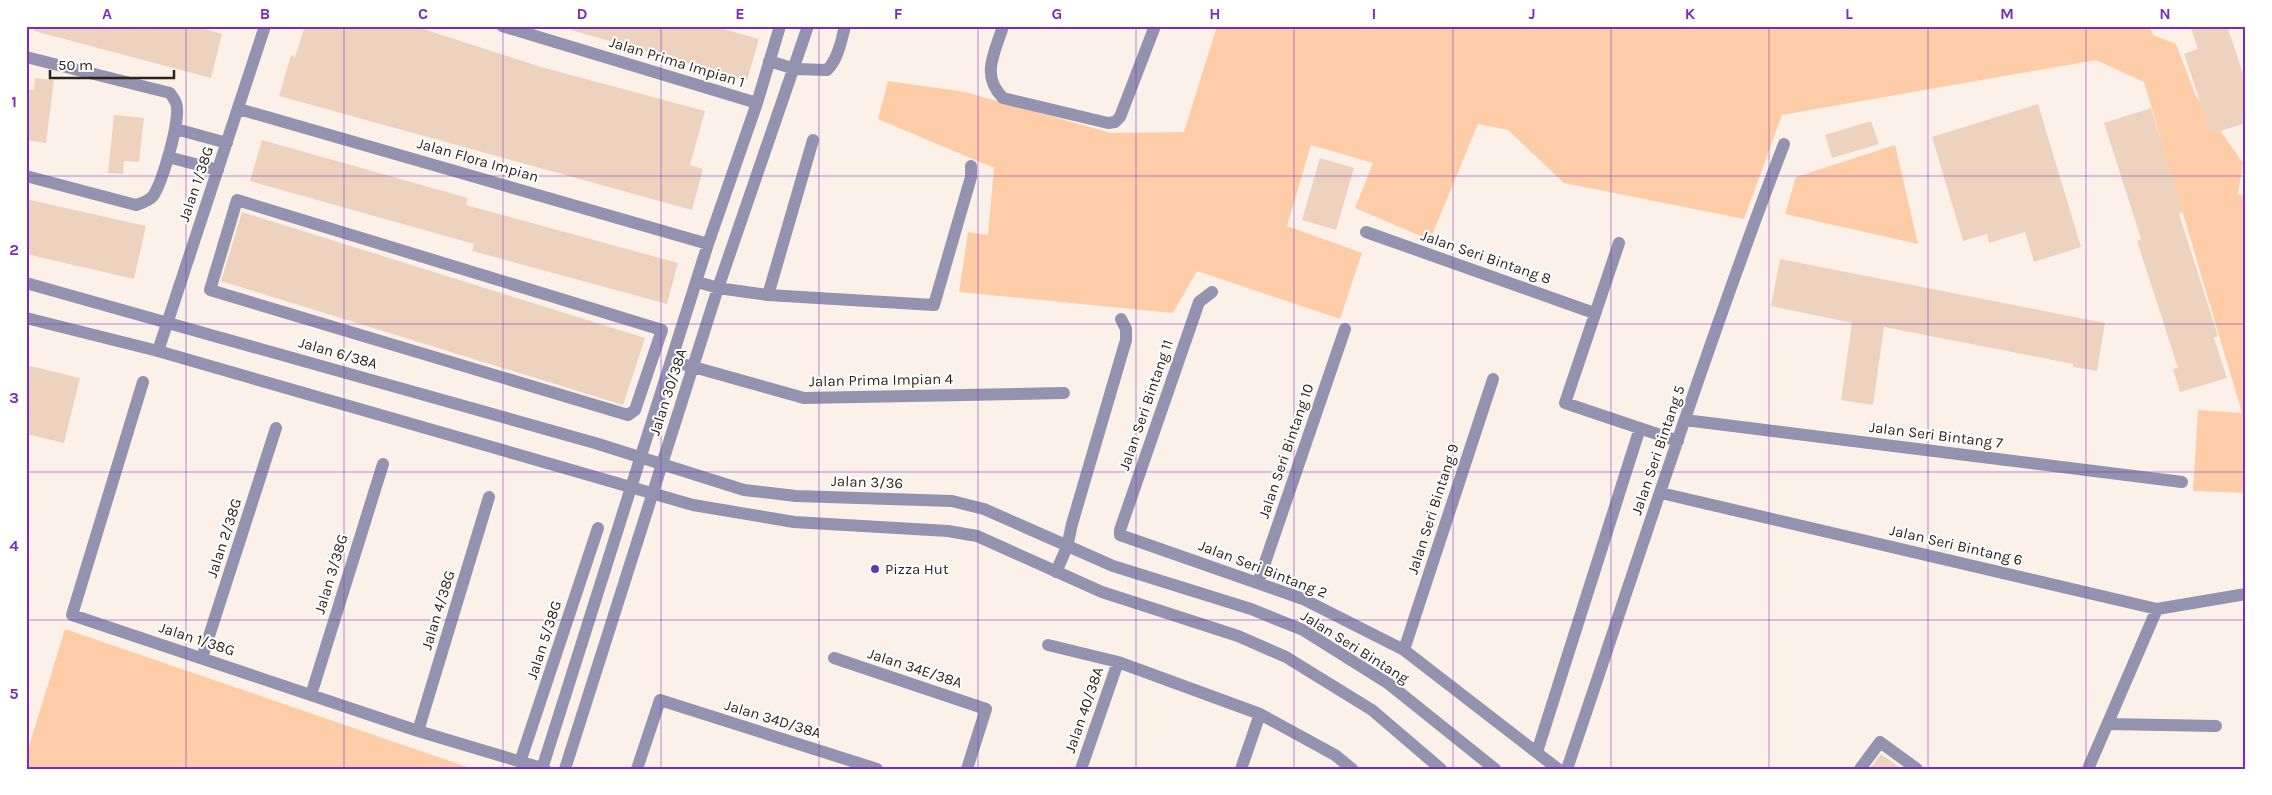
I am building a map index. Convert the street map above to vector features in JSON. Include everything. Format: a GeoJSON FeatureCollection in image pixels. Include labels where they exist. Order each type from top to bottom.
{"type":"FeatureCollection","features":[{"type":"Feature","properties":{"kind":"street","name":"Jalan 1/38G"},"geometry":{"type":"LineString","coordinates":[[158,351],[265,26]]}},
{"type":"Feature","properties":{"kind":"street","name":"Jalan Prima Impian 1"},"geometry":{"type":"LineString","coordinates":[[502,26],[757,103]]}},
{"type":"Feature","properties":{"kind":"street","name":"Jalan 30/38A"},"geometry":{"type":"LineString","coordinates":[[543,769],[698,282],[708,244],[757,103],[780,26]]}},
{"type":"Feature","properties":{"kind":"street","name":"Jalan 30/38A"},"geometry":{"type":"LineString","coordinates":[[565,769],[718,288],[795,69],[808,26]]}},
{"type":"Feature","properties":{"kind":"street"},"geometry":{"type":"LineString","coordinates":[[768,61],[795,69],[827,70],[838,52],[845,26]]}},
{"type":"Feature","properties":{"kind":"street"},"geometry":{"type":"LineString","coordinates":[[1003,26],[989,71],[994,88],[1003,98],[1108,123],[1115,122],[1120,117],[1155,26]]}},
{"type":"Feature","properties":{"kind":"street"},"geometry":{"type":"LineString","coordinates":[[26,56],[170,93],[177,103],[176,129],[153,196],[136,205],[26,176]]}},
{"type":"Feature","properties":{"kind":"street","name":"Jalan Flora Impian"},"geometry":{"type":"LineString","coordinates":[[239,109],[708,244]]}},
{"type":"Feature","properties":{"kind":"street"},"geometry":{"type":"LineString","coordinates":[[176,129],[227,143]]}},
{"type":"Feature","properties":{"kind":"street"},"geometry":{"type":"LineString","coordinates":[[768,295],[813,140]]}},
{"type":"Feature","properties":{"kind":"street","name":"Jalan Seri Bintang 5"},"geometry":{"type":"LineString","coordinates":[[1568,769],[1685,420],[1750,232],[1784,144]]}},
{"type":"Feature","properties":{"kind":"street"},"geometry":{"type":"LineString","coordinates":[[168,156],[218,170]]}},
{"type":"Feature","properties":{"kind":"street"},"geometry":{"type":"LineString","coordinates":[[698,282],[718,288],[768,295],[934,305],[971,177],[971,166]]}},
{"type":"Feature","properties":{"kind":"street"},"geometry":{"type":"LineString","coordinates":[[662,330],[636,410],[628,415],[210,290],[237,200],[662,330],[681,336]]}},
{"type":"Feature","properties":{"kind":"street","name":"Jalan Seri Bintang 8"},"geometry":{"type":"LineString","coordinates":[[1366,232],[1594,313]]}},
{"type":"Feature","properties":{"kind":"street"},"geometry":{"type":"LineString","coordinates":[[1619,243],[1564,403],[1678,441]]}},
{"type":"Feature","properties":{"kind":"street","name":"Jalan 6/38A"},"geometry":{"type":"LineString","coordinates":[[26,283],[661,464]]}},
{"type":"Feature","properties":{"kind":"street","name":"Jalan Seri Bintang 11"},"geometry":{"type":"LineString","coordinates":[[1120,535],[1120,530],[1199,302],[1212,292]]}},
{"type":"Feature","properties":{"kind":"street"},"geometry":{"type":"LineString","coordinates":[[26,318],[158,351],[693,505],[794,522],[948,531],[977,536],[1102,592],[1238,636],[1286,658],[1372,710],[1441,769]]}},
{"type":"Feature","properties":{"kind":"street"},"geometry":{"type":"LineString","coordinates":[[1056,572],[1067,547],[1126,340],[1126,329],[1121,319]]}},
{"type":"Feature","properties":{"kind":"street","name":"Jalan Seri Bintang 10"},"geometry":{"type":"LineString","coordinates":[[1258,583],[1346,329]]}},
{"type":"Feature","properties":{"kind":"street","name":"Jalan Prima Impian 4"},"geometry":{"type":"LineString","coordinates":[[672,361],[804,398],[1064,393]]}},
{"type":"Feature","properties":{"kind":"street","name":"Jalan Seri Bintang 9"},"geometry":{"type":"LineString","coordinates":[[1404,650],[1494,379]]}},
{"type":"Feature","properties":{"kind":"street","name":"Jalan 1/38G"},"geometry":{"type":"LineString","coordinates":[[143,382],[72,615],[418,731],[543,769]]}},
{"type":"Feature","properties":{"kind":"street","name":"Jalan Seri Bintang 7"},"geometry":{"type":"LineString","coordinates":[[1685,420],[2182,482]]}},
{"type":"Feature","properties":{"kind":"street","name":"Jalan 2/38G"},"geometry":{"type":"LineString","coordinates":[[202,658],[276,428]]}},
{"type":"Feature","properties":{"kind":"street"},"geometry":{"type":"LineString","coordinates":[[1537,752],[1640,428]]}},
{"type":"Feature","properties":{"kind":"street","name":"Jalan 3/38G"},"geometry":{"type":"LineString","coordinates":[[311,695],[383,464]]}},
{"type":"Feature","properties":{"kind":"street","name":"Jalan 3/36"},"geometry":{"type":"LineString","coordinates":[[661,464],[753,491],[796,496],[952,501],[984,509],[1067,547]]}},
{"type":"Feature","properties":{"kind":"street","name":"Jalan Seri Bintang 6"},"geometry":{"type":"LineString","coordinates":[[1661,493],[2157,609],[2246,594]]}},
{"type":"Feature","properties":{"kind":"street","name":"Jalan 4/38G"},"geometry":{"type":"LineString","coordinates":[[418,731],[489,497]]}},
{"type":"Feature","properties":{"kind":"street","name":"Jalan 5/38G"},"geometry":{"type":"LineString","coordinates":[[520,762],[598,528]]}},
{"type":"Feature","properties":{"kind":"street","name":"Jalan Seri Bintang 2"},"geometry":{"type":"LineString","coordinates":[[1120,535],[1303,599],[1404,650],[1558,769]]}},
{"type":"Feature","properties":{"kind":"street","name":"Jalan Seri Bintang"},"geometry":{"type":"LineString","coordinates":[[1067,547],[1113,566],[1251,609],[1303,630],[1388,684],[1495,769]]}},
{"type":"Feature","properties":{"kind":"street"},"geometry":{"type":"LineString","coordinates":[[2088,769],[2110,724],[2157,609]]}},
{"type":"Feature","properties":{"kind":"street"},"geometry":{"type":"LineString","coordinates":[[1048,645],[1118,662],[1260,714],[1335,755],[1352,769]]}},
{"type":"Feature","properties":{"kind":"street","name":"Jalan 34E/38A"},"geometry":{"type":"LineString","coordinates":[[834,658],[986,709],[967,769]]}},
{"type":"Feature","properties":{"kind":"street","name":"Jalan 40/38A"},"geometry":{"type":"LineString","coordinates":[[1081,769],[1118,662]]}},
{"type":"Feature","properties":{"kind":"street"},"geometry":{"type":"LineString","coordinates":[[572,675],[593,681]]}},
{"type":"Feature","properties":{"kind":"street","name":"Jalan 34D/38A"},"geometry":{"type":"LineString","coordinates":[[637,769],[660,700],[877,769]]}},
{"type":"Feature","properties":{"kind":"street"},"geometry":{"type":"LineString","coordinates":[[1241,769],[1260,714]]}},
{"type":"Feature","properties":{"kind":"street"},"geometry":{"type":"LineString","coordinates":[[2110,724],[2216,726]]}},
{"type":"Feature","properties":{"kind":"street"},"geometry":{"type":"LineString","coordinates":[[1860,769],[1880,742],[1917,769]]}},
{"type":"Feature","properties":{"kind":"shaded area"},"geometry":{"type":"Polygon","coordinates":[[[1217,26],[2150,26],[2153,35],[2176,44],[2196,96],[2243,163],[2238,194],[2246,197],[2246,493],[2193,491],[2198,410],[2242,413],[2144,82],[2096,60],[1782,115],[1744,219],[1564,183],[1508,130],[1478,124],[1430,240],[1355,208],[1373,163],[1311,145],[1287,226],[1362,253],[1340,319],[1197,271],[1173,313],[959,292],[968,232],[988,235],[994,168],[878,119],[888,81],[965,92],[1111,133],[1184,132],[1217,26]]]}},
{"type":"Feature","properties":{"kind":"shaded area"},"geometry":{"type":"Polygon","coordinates":[[[1895,145],[1918,244],[1785,214],[1796,177],[1895,145]]]}},
{"type":"Feature","properties":{"kind":"shaded area"},"geometry":{"type":"Polygon","coordinates":[[[65,629],[473,769],[26,769],[26,756],[65,629]]]}},
{"type":"Feature","properties":{"kind":"building"},"geometry":{"type":"Polygon","coordinates":[[[35,26],[195,26],[222,34],[211,78],[34,31],[35,26]]]}},
{"type":"Feature","properties":{"kind":"building"},"geometry":{"type":"Polygon","coordinates":[[[305,26],[414,26],[541,67],[705,111],[690,165],[703,169],[692,210],[279,96],[291,55],[295,57],[305,26]]]}},
{"type":"Feature","properties":{"kind":"building"},"geometry":{"type":"Polygon","coordinates":[[[571,26],[713,26],[759,39],[747,80],[571,30],[571,26]]]}},
{"type":"Feature","properties":{"kind":"building"},"geometry":{"type":"Polygon","coordinates":[[[2190,26],[2227,26],[2243,73],[2246,72],[2246,123],[2211,134],[2184,54],[2198,49],[2190,26]]]}},
{"type":"Feature","properties":{"kind":"building"},"geometry":{"type":"Polygon","coordinates":[[[35,78],[54,80],[46,143],[26,140],[26,89],[34,90],[35,78]]]}},
{"type":"Feature","properties":{"kind":"building"},"geometry":{"type":"Polygon","coordinates":[[[2038,104],[2081,247],[2034,262],[2025,232],[1989,243],[1987,234],[1963,241],[1932,137],[2038,104]]]}},
{"type":"Feature","properties":{"kind":"building"},"geometry":{"type":"Polygon","coordinates":[[[2151,108],[2184,212],[2179,214],[2218,336],[2214,338],[2227,378],[2180,392],[2173,369],[2178,368],[2137,241],[2141,239],[2104,123],[2151,108]]]}},
{"type":"Feature","properties":{"kind":"building"},"geometry":{"type":"Polygon","coordinates":[[[114,115],[144,118],[139,162],[124,161],[123,174],[108,173],[114,115]]]}},
{"type":"Feature","properties":{"kind":"building"},"geometry":{"type":"Polygon","coordinates":[[[1871,121],[1879,144],[1832,158],[1825,135],[1871,121]]]}},
{"type":"Feature","properties":{"kind":"building"},"geometry":{"type":"Polygon","coordinates":[[[262,140],[468,198],[466,205],[678,263],[667,304],[472,251],[474,244],[250,181],[262,140]]]}},
{"type":"Feature","properties":{"kind":"building"},"geometry":{"type":"Polygon","coordinates":[[[1320,158],[1354,168],[1336,230],[1302,220],[1320,158]]]}},
{"type":"Feature","properties":{"kind":"building"},"geometry":{"type":"Polygon","coordinates":[[[26,199],[146,226],[134,279],[26,254],[26,199]]]}},
{"type":"Feature","properties":{"kind":"building"},"geometry":{"type":"Polygon","coordinates":[[[242,212],[645,338],[623,405],[221,281],[242,212]]]}},
{"type":"Feature","properties":{"kind":"building"},"geometry":{"type":"Polygon","coordinates":[[[1780,259],[2105,323],[2097,371],[2073,367],[2073,364],[1884,327],[1873,405],[1841,400],[1852,323],[1771,306],[1780,259]]]}},
{"type":"Feature","properties":{"kind":"building"},"geometry":{"type":"Polygon","coordinates":[[[26,365],[80,378],[64,443],[26,434],[26,365]]]}},
{"type":"Feature","properties":{"kind":"building"},"geometry":{"type":"Polygon","coordinates":[[[1881,754],[1902,769],[1870,769],[1881,754]]]}},
{"type":"Feature","properties":{"kind":"place","name":"Pizza Hut"},"geometry":{"type":"Point","coordinates":[875,569]}}]}
